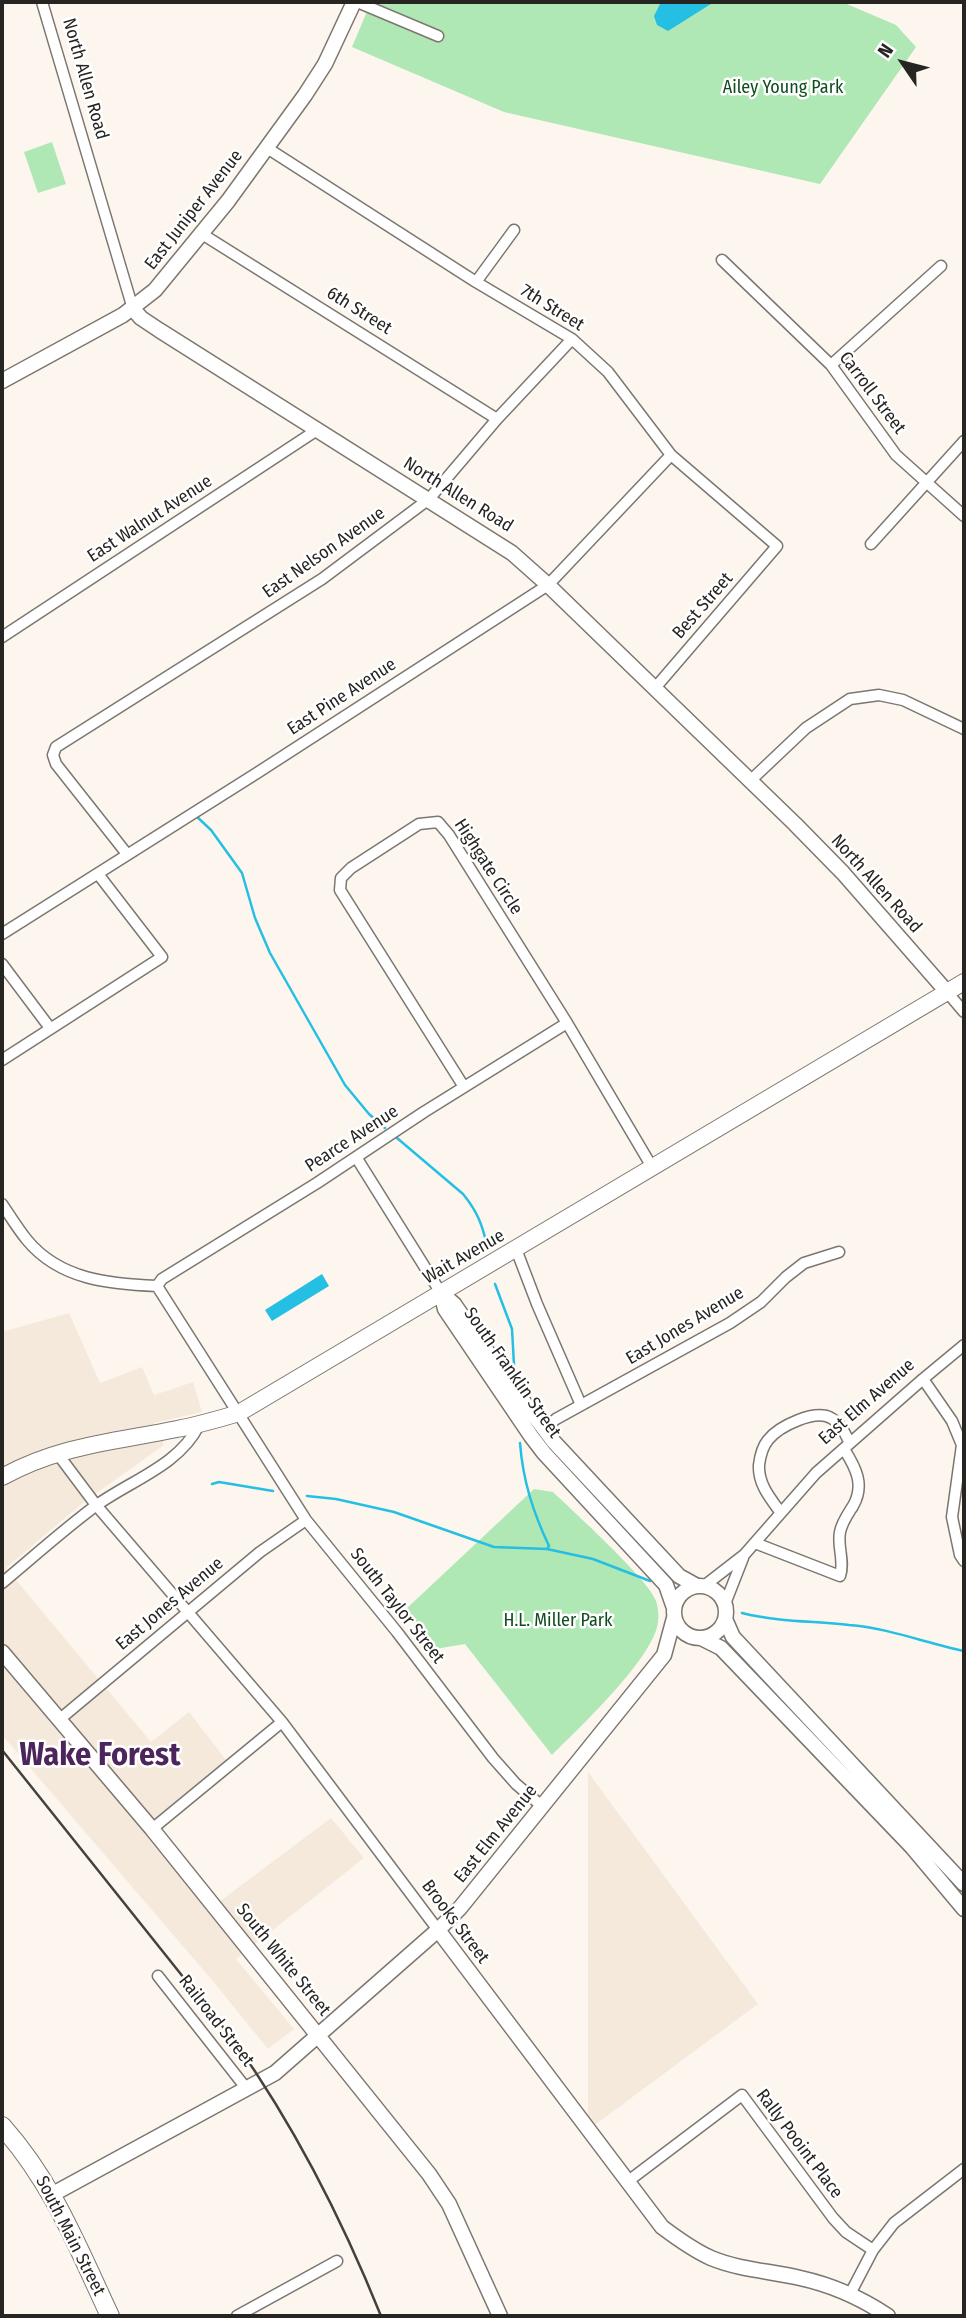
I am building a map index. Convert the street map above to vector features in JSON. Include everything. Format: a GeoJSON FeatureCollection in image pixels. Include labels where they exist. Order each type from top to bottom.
{"type":"FeatureCollection","features":[{"type":"Feature","properties":{"kind":"main road","name":"Wait Avenue"},"geometry":{"type":"LineString","coordinates":[[2,1478],[18,1468],[57,1453],[199,1424],[239,1413],[964,982]]}},
{"type":"Feature","properties":{"kind":"main road","name":"South Main Street"},"geometry":{"type":"LineString","coordinates":[[2,2126],[23,2150],[52,2194],[110,2316]]}},
{"type":"Feature","properties":{"kind":"street","name":"North Allen Road"},"geometry":{"type":"LineString","coordinates":[[42,2],[133,309],[141,318],[504,547],[548,585],[843,873],[947,992]]}},
{"type":"Feature","properties":{"kind":"street","name":"East Juniper Avenue"},"geometry":{"type":"LineString","coordinates":[[2,381],[133,309],[155,290],[202,234],[267,148],[325,64],[356,2]]}},
{"type":"Feature","properties":{"kind":"street"},"geometry":{"type":"LineString","coordinates":[[356,2],[438,36]]}},
{"type":"Feature","properties":{"kind":"street","name":"7th Street"},"geometry":{"type":"LineString","coordinates":[[267,148],[476,282],[572,339],[608,372],[671,455],[777,546]]}},
{"type":"Feature","properties":{"kind":"street"},"geometry":{"type":"LineString","coordinates":[[476,282],[514,229]]}},
{"type":"Feature","properties":{"kind":"street","name":"6th Street"},"geometry":{"type":"LineString","coordinates":[[202,234],[497,419]]}},
{"type":"Feature","properties":{"kind":"street","name":"Carroll Street"},"geometry":{"type":"LineString","coordinates":[[722,260],[831,365],[896,455],[964,516]]}},
{"type":"Feature","properties":{"kind":"street"},"geometry":{"type":"LineString","coordinates":[[831,365],[941,267]]}},
{"type":"Feature","properties":{"kind":"street","name":"East Nelson Avenue"},"geometry":{"type":"LineString","coordinates":[[127,854],[56,764],[56,747],[322,579],[429,499],[497,419],[572,339]]}},
{"type":"Feature","properties":{"kind":"street","name":"East Walnut Avenue"},"geometry":{"type":"LineString","coordinates":[[2,637],[317,430]]}},
{"type":"Feature","properties":{"kind":"street"},"geometry":{"type":"LineString","coordinates":[[872,544],[964,441]]}},
{"type":"Feature","properties":{"kind":"street","name":"East Pine Avenue"},"geometry":{"type":"LineString","coordinates":[[2,933],[548,585],[671,455]]}},
{"type":"Feature","properties":{"kind":"street","name":"Best Street"},"geometry":{"type":"LineString","coordinates":[[655,688],[777,546]]}},
{"type":"Feature","properties":{"kind":"street"},"geometry":{"type":"LineString","coordinates":[[750,781],[806,727],[850,699],[879,695],[903,700],[964,729]]}},
{"type":"Feature","properties":{"kind":"street","name":"Highgate Circle"},"geometry":{"type":"LineString","coordinates":[[464,1087],[340,890],[341,878],[351,869],[419,824],[438,822],[449,835],[652,1167]]}},
{"type":"Feature","properties":{"kind":"street"},"geometry":{"type":"LineString","coordinates":[[2,1059],[162,957],[98,874]]}},
{"type":"Feature","properties":{"kind":"street"},"geometry":{"type":"LineString","coordinates":[[2,964],[50,1028]]}},
{"type":"Feature","properties":{"kind":"street"},"geometry":{"type":"LineString","coordinates":[[947,992],[964,1012]]}},
{"type":"Feature","properties":{"kind":"street","name":"Pearce Avenue"},"geometry":{"type":"LineString","coordinates":[[157,1286],[162,1279],[566,1023]]}},
{"type":"Feature","properties":{"kind":"street"},"geometry":{"type":"LineString","coordinates":[[356,1157],[441,1293]]}},
{"type":"Feature","properties":{"kind":"street"},"geometry":{"type":"LineString","coordinates":[[2,1204],[34,1247],[71,1273],[116,1284],[157,1286]]}},
{"type":"Feature","properties":{"kind":"street"},"geometry":{"type":"LineString","coordinates":[[516,1249],[580,1405]]}},
{"type":"Feature","properties":{"kind":"street","name":"East Jones Avenue"},"geometry":{"type":"LineString","coordinates":[[544,1429],[580,1405],[730,1323],[761,1301],[804,1264],[839,1252]]}},
{"type":"Feature","properties":{"kind":"street","name":"South Taylor Street"},"geometry":{"type":"LineString","coordinates":[[157,1286],[306,1520],[397,1632],[493,1758],[516,1784],[543,1807]]}},
{"type":"Feature","properties":{"kind":"street","name":"South Franklin Street"},"geometry":{"type":"LineString","coordinates":[[441,1293],[454,1304],[544,1429],[595,1488],[679,1576],[701,1586]]}},
{"type":"Feature","properties":{"kind":"street","name":"South Franklin Street"},"geometry":{"type":"LineString","coordinates":[[441,1293],[445,1309],[531,1436],[666,1585],[674,1613]]}},
{"type":"Feature","properties":{"kind":"street","name":"East Elm Avenue"},"geometry":{"type":"LineString","coordinates":[[701,1586],[744,1555],[816,1472],[923,1378],[964,1346]]}},
{"type":"Feature","properties":{"kind":"street"},"geometry":{"type":"LineString","coordinates":[[923,1378],[952,1421],[963,1445],[952,1517],[960,1555],[964,1561]]}},
{"type":"Feature","properties":{"kind":"street"},"geometry":{"type":"LineString","coordinates":[[755,1544],[840,1576],[841,1530],[859,1491],[856,1472],[838,1423],[829,1416],[816,1414],[789,1425],[768,1439],[761,1453],[761,1482],[781,1513]]}},
{"type":"Feature","properties":{"kind":"street"},"geometry":{"type":"LineString","coordinates":[[2,1583],[96,1505],[181,1451],[199,1424]]}},
{"type":"Feature","properties":{"kind":"street","name":"Brooks Street"},"geometry":{"type":"LineString","coordinates":[[57,1453],[96,1505],[282,1722],[662,2227],[686,2245],[713,2259],[743,2268],[802,2278],[850,2294],[888,2316]]}},
{"type":"Feature","properties":{"kind":"street","name":"East Jones Avenue"},"geometry":{"type":"LineString","coordinates":[[60,1718],[260,1552],[306,1520]]}},
{"type":"Feature","properties":{"kind":"street","name":"East Elm Avenue"},"geometry":{"type":"LineString","coordinates":[[725,1604],[744,1555]]}},
{"type":"Feature","properties":{"kind":"street"},"geometry":{"type":"LineString","coordinates":[[964,1884],[733,1637],[725,1619],[725,1604],[717,1591],[701,1586],[682,1592],[674,1613],[677,1626],[721,1648],[912,1847],[964,1909]]}},
{"type":"Feature","properties":{"kind":"street","name":"East Elm Avenue"},"geometry":{"type":"LineString","coordinates":[[664,1655],[674,1613]]}},
{"type":"Feature","properties":{"kind":"street"},"geometry":{"type":"LineString","coordinates":[[696,1637],[717,1632],[725,1619]]}},
{"type":"Feature","properties":{"kind":"street","name":"East Elm Avenue"},"geometry":{"type":"LineString","coordinates":[[52,2194],[275,2073],[319,2035],[325,2026],[460,1908],[664,1655],[696,1637]]}},
{"type":"Feature","properties":{"kind":"street","name":"South White Street"},"geometry":{"type":"LineString","coordinates":[[2,1651],[152,1829],[439,2188],[449,2204],[500,2316]]}},
{"type":"Feature","properties":{"kind":"street"},"geometry":{"type":"LineString","coordinates":[[152,1829],[282,1722]]}},
{"type":"Feature","properties":{"kind":"street","name":"Railroad Street"},"geometry":{"type":"LineString","coordinates":[[158,1976],[246,2088]]}},
{"type":"Feature","properties":{"kind":"street","name":"Rally Pooint Place"},"geometry":{"type":"LineString","coordinates":[[627,2182],[742,2095],[833,2218],[846,2232],[873,2250]]}},
{"type":"Feature","properties":{"kind":"street"},"geometry":{"type":"LineString","coordinates":[[850,2294],[873,2250],[894,2223],[964,2169]]}},
{"type":"Feature","properties":{"kind":"street"},"geometry":{"type":"LineString","coordinates":[[237,2316],[337,2261]]}},
{"type":"Feature","properties":{"kind":"shaded area"},"geometry":{"type":"Polygon","coordinates":[[[69,1313],[100,1383],[142,1367],[154,1395],[193,1382],[202,1412],[154,1423],[164,1445],[84,1502],[6,1568],[151,1742],[189,1712],[226,1760],[144,1827],[211,1908],[331,1818],[364,1858],[236,1959],[294,2029],[268,2049],[2,1735],[2,1332],[69,1313]]]}},
{"type":"Feature","properties":{"kind":"shaded area"},"geometry":{"type":"Polygon","coordinates":[[[588,1772],[758,2004],[588,2130],[588,1772]]]}},
{"type":"Feature","properties":{"kind":"green space","name":"Ailey Young Park"},"geometry":{"type":"Polygon","coordinates":[[[371,2],[842,2],[896,25],[916,47],[820,184],[504,112],[352,47],[371,2]]]}},
{"type":"Feature","properties":{"kind":"green space"},"geometry":{"type":"Polygon","coordinates":[[[52,142],[66,184],[38,193],[24,152],[52,142]]]}},
{"type":"Feature","properties":{"kind":"green space","name":"H.L. Miller Park"},"geometry":{"type":"Polygon","coordinates":[[[534,1489],[553,1492],[610,1546],[651,1591],[658,1614],[653,1637],[630,1673],[552,1755],[465,1644],[435,1649],[405,1610],[534,1489]]]}},
{"type":"Feature","properties":{"kind":"water"},"geometry":{"type":"Polygon","coordinates":[[[661,2],[714,2],[668,31],[657,25],[654,16],[661,2]]]}},
{"type":"Feature","properties":{"kind":"water"},"geometry":{"type":"Polygon","coordinates":[[[322,1274],[329,1286],[272,1321],[265,1310],[322,1274]]]}},
{"type":"Feature","properties":{"kind":"waterway"},"geometry":{"type":"LineString","coordinates":[[195,815],[211,830],[242,873],[255,918],[270,953],[345,1085],[369,1114],[385,1128]]}},
{"type":"Feature","properties":{"kind":"waterway"},"geometry":{"type":"LineString","coordinates":[[397,1138],[463,1194],[478,1218],[487,1245]]}},
{"type":"Feature","properties":{"kind":"waterway"},"geometry":{"type":"LineString","coordinates":[[495,1284],[512,1329],[514,1365]]}},
{"type":"Feature","properties":{"kind":"waterway"},"geometry":{"type":"LineString","coordinates":[[520,1443],[526,1483],[549,1546],[547,1549]]}},
{"type":"Feature","properties":{"kind":"waterway"},"geometry":{"type":"LineString","coordinates":[[212,1484],[219,1482],[273,1491]]}},
{"type":"Feature","properties":{"kind":"waterway"},"geometry":{"type":"LineString","coordinates":[[307,1496],[336,1499],[394,1512],[494,1547],[547,1549],[593,1559],[650,1581]]}},
{"type":"Feature","properties":{"kind":"waterway"},"geometry":{"type":"LineString","coordinates":[[742,1613],[782,1620],[864,1627],[964,1651]]}},
{"type":"Feature","properties":{"kind":"railway"},"geometry":{"type":"LineString","coordinates":[[2,1750],[235,2042],[257,2074],[316,2174],[381,2316]]}},
{"type":"Feature","properties":{"kind":"district","name":"Wake Forest"},"geometry":{"type":"Point","coordinates":[100,1756]}}]}
